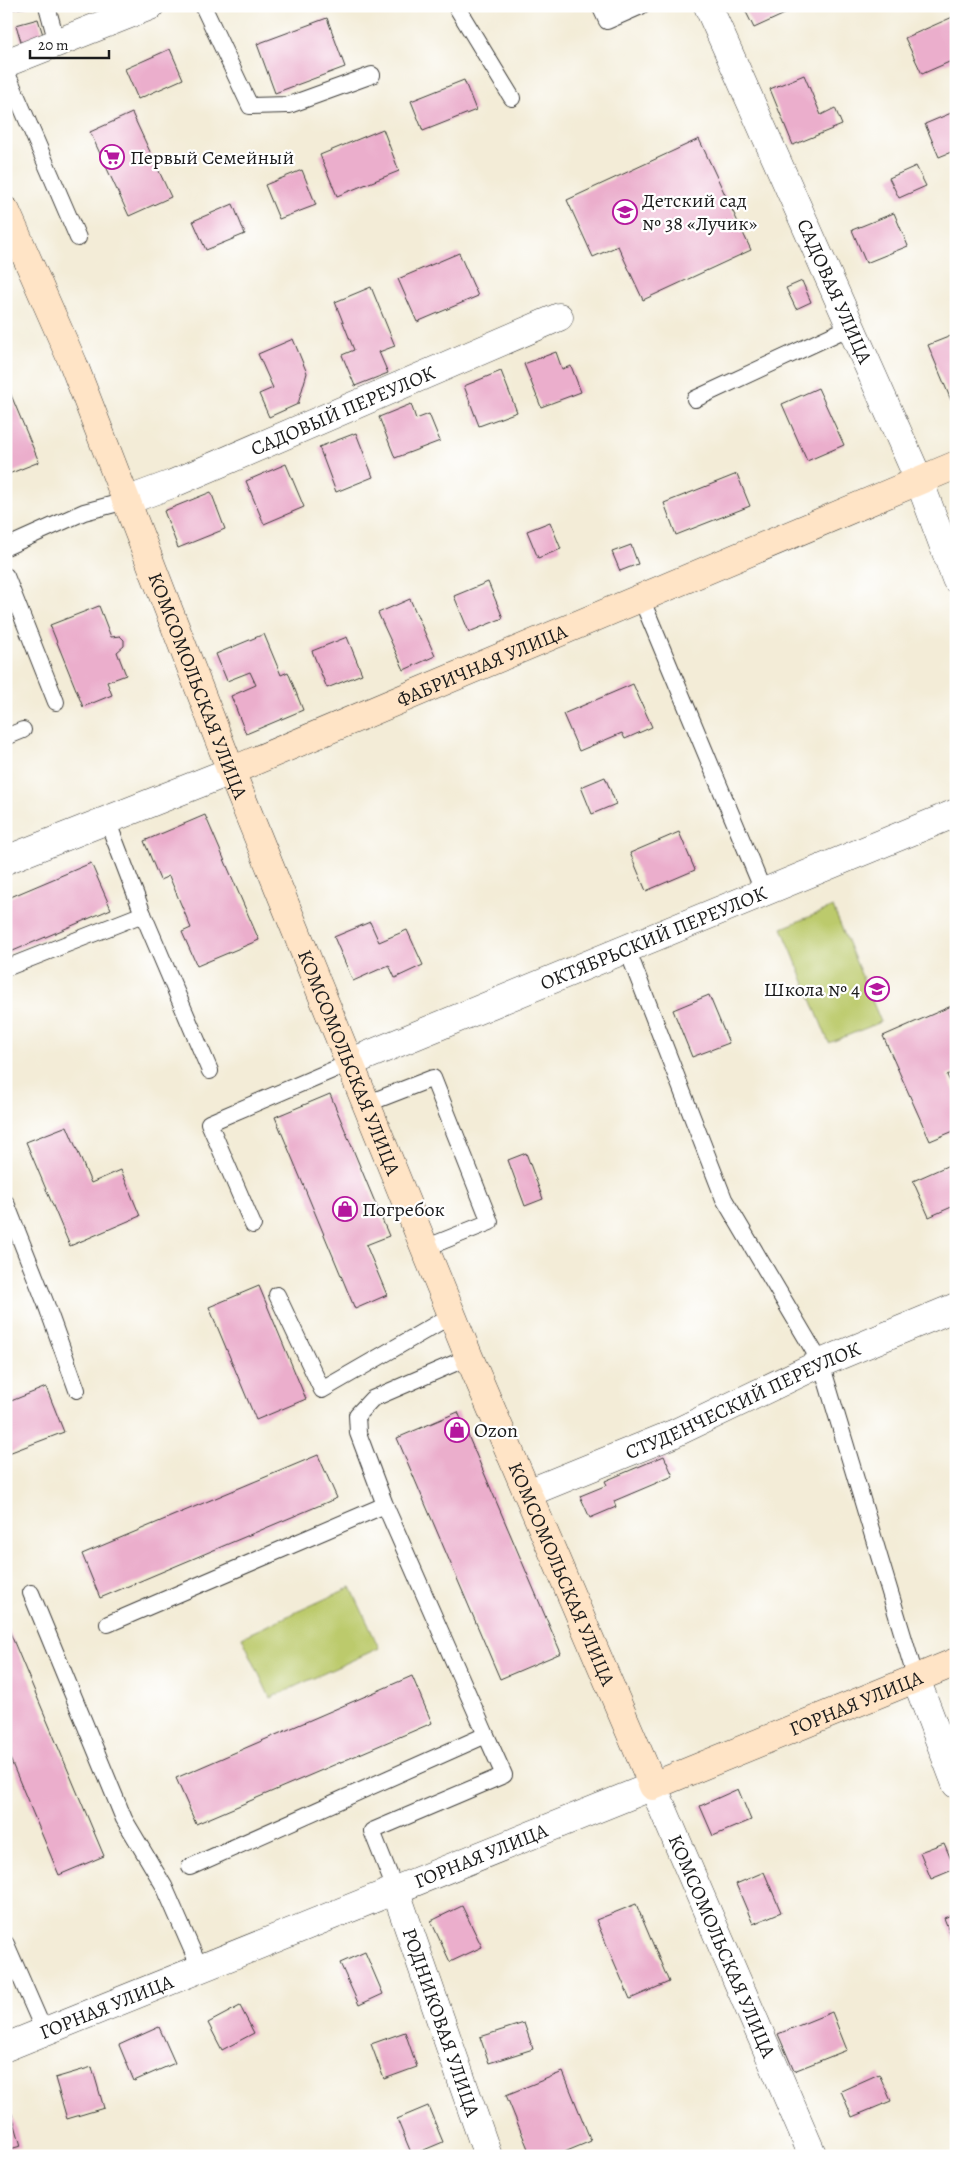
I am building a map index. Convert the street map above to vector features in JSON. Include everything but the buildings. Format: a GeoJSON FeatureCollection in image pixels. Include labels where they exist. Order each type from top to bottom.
{"type":"FeatureCollection","features":[{"type":"Feature","properties":{"kind":"street"},"geometry":{"type":"LineString","coordinates":[[6,63],[150,6]]}},
{"type":"Feature","properties":{"kind":"street","name":"САДОВАЯ УЛИЦА"},"geometry":{"type":"LineString","coordinates":[[708,6],[919,480],[956,579]]}},
{"type":"Feature","properties":{"kind":"street","name":"КОМСОМОЛЬСКАЯ УЛИЦА"},"geometry":{"type":"LineString","coordinates":[[6,210],[73,363],[231,771],[469,1357],[813,2156]]}},
{"type":"Feature","properties":{"kind":"street","name":"САДОВЫЙ ПЕРЕУЛОК"},"geometry":{"type":"LineString","coordinates":[[126,501],[172,484],[559,317]]}},
{"type":"Feature","properties":{"kind":"street","name":"ФАБРИЧНАЯ УЛИЦА"},"geometry":{"type":"LineString","coordinates":[[6,860],[231,771],[956,465]]}},
{"type":"Feature","properties":{"kind":"street","name":"ОКТЯБРЬСКИЙ ПЕРЕУЛОК"},"geometry":{"type":"LineString","coordinates":[[350,1063],[956,813]]}},
{"type":"Feature","properties":{"kind":"street","name":"СТУДЕНЧЕСКИЙ ПЕРЕУЛОК"},"geometry":{"type":"LineString","coordinates":[[528,1493],[673,1434],[821,1363],[956,1306]]}},
{"type":"Feature","properties":{"kind":"street","name":"ГОРНАЯ УЛИЦА"},"geometry":{"type":"LineString","coordinates":[[6,2047],[956,1662]]}},
{"type":"Feature","properties":{"kind":"street"},"geometry":{"type":"LineString","coordinates":[[916,1679],[956,1784]]}},
{"type":"Feature","properties":{"kind":"street","name":"РОДНИКОВАЯ УЛИЦА"},"geometry":{"type":"LineString","coordinates":[[395,1889],[488,2156]]}},
{"type":"Feature","properties":{"kind":"lane"},"geometry":{"type":"LineString","coordinates":[[47,6],[57,43]]}},
{"type":"Feature","properties":{"kind":"lane"},"geometry":{"type":"LineString","coordinates":[[203,6],[250,106],[288,105],[372,75]]}},
{"type":"Feature","properties":{"kind":"lane"},"geometry":{"type":"LineString","coordinates":[[456,6],[512,98]]}},
{"type":"Feature","properties":{"kind":"lane"},"geometry":{"type":"LineString","coordinates":[[600,6],[607,21],[642,6]]}},
{"type":"Feature","properties":{"kind":"lane"},"geometry":{"type":"LineString","coordinates":[[6,71],[78,238]]}},
{"type":"Feature","properties":{"kind":"lane"},"geometry":{"type":"LineString","coordinates":[[695,399],[850,327]]}},
{"type":"Feature","properties":{"kind":"lane"},"geometry":{"type":"LineString","coordinates":[[6,548],[84,512],[126,501]]}},
{"type":"Feature","properties":{"kind":"lane"},"geometry":{"type":"LineString","coordinates":[[6,576],[56,702]]}},
{"type":"Feature","properties":{"kind":"lane"},"geometry":{"type":"LineString","coordinates":[[641,598],[764,893]]}},
{"type":"Feature","properties":{"kind":"lane"},"geometry":{"type":"LineString","coordinates":[[6,737],[23,730]]}},
{"type":"Feature","properties":{"kind":"lane"},"geometry":{"type":"LineString","coordinates":[[106,820],[142,914],[210,1071]]}},
{"type":"Feature","properties":{"kind":"lane"},"geometry":{"type":"LineString","coordinates":[[6,968],[142,914]]}},
{"type":"Feature","properties":{"kind":"lane"},"geometry":{"type":"LineString","coordinates":[[627,949],[724,1199],[821,1363],[916,1679]]}},
{"type":"Feature","properties":{"kind":"lane"},"geometry":{"type":"LineString","coordinates":[[253,1225],[209,1122],[350,1063]]}},
{"type":"Feature","properties":{"kind":"lane"},"geometry":{"type":"LineString","coordinates":[[366,1104],[433,1078],[490,1222],[425,1248]]}},
{"type":"Feature","properties":{"kind":"lane"},"geometry":{"type":"LineString","coordinates":[[6,1203],[46,1304],[77,1390]]}},
{"type":"Feature","properties":{"kind":"lane"},"geometry":{"type":"LineString","coordinates":[[277,1295],[322,1390],[452,1315]]}},
{"type":"Feature","properties":{"kind":"lane"},"geometry":{"type":"LineString","coordinates":[[395,1889],[372,1831],[504,1775],[384,1505],[358,1433],[357,1414],[372,1399],[469,1357]]}},
{"type":"Feature","properties":{"kind":"lane"},"geometry":{"type":"LineString","coordinates":[[108,1624],[384,1505]]}},
{"type":"Feature","properties":{"kind":"lane"},"geometry":{"type":"LineString","coordinates":[[31,1593],[124,1819],[164,1886],[200,1968]]}},
{"type":"Feature","properties":{"kind":"lane"},"geometry":{"type":"LineString","coordinates":[[190,1867],[486,1735]]}},
{"type":"Feature","properties":{"kind":"lane"},"geometry":{"type":"LineString","coordinates":[[8,1954],[44,2031]]}},
{"type":"Feature","properties":{"kind":"green space"},"geometry":{"type":"Polygon","coordinates":[[[833,907],[881,1022],[829,1043],[782,928],[833,907]]]}},
{"type":"Feature","properties":{"kind":"green space"},"geometry":{"type":"Polygon","coordinates":[[[351,1587],[379,1648],[270,1698],[242,1637],[351,1587]]]}},
{"type":"Feature","properties":{"kind":"place","name":"Первый Семейный"},"geometry":{"type":"Point","coordinates":[112,157]}},
{"type":"Feature","properties":{"kind":"place","name":"Детский сад № 38 «Лучик»"},"geometry":{"type":"Point","coordinates":[625,212]}},
{"type":"Feature","properties":{"kind":"place","name":"Школа № 4"},"geometry":{"type":"Point","coordinates":[877,989]}},
{"type":"Feature","properties":{"kind":"place","name":"Погребок"},"geometry":{"type":"Point","coordinates":[345,1209]}},
{"type":"Feature","properties":{"kind":"place","name":"Ozon"},"geometry":{"type":"Point","coordinates":[457,1430]}}]}
